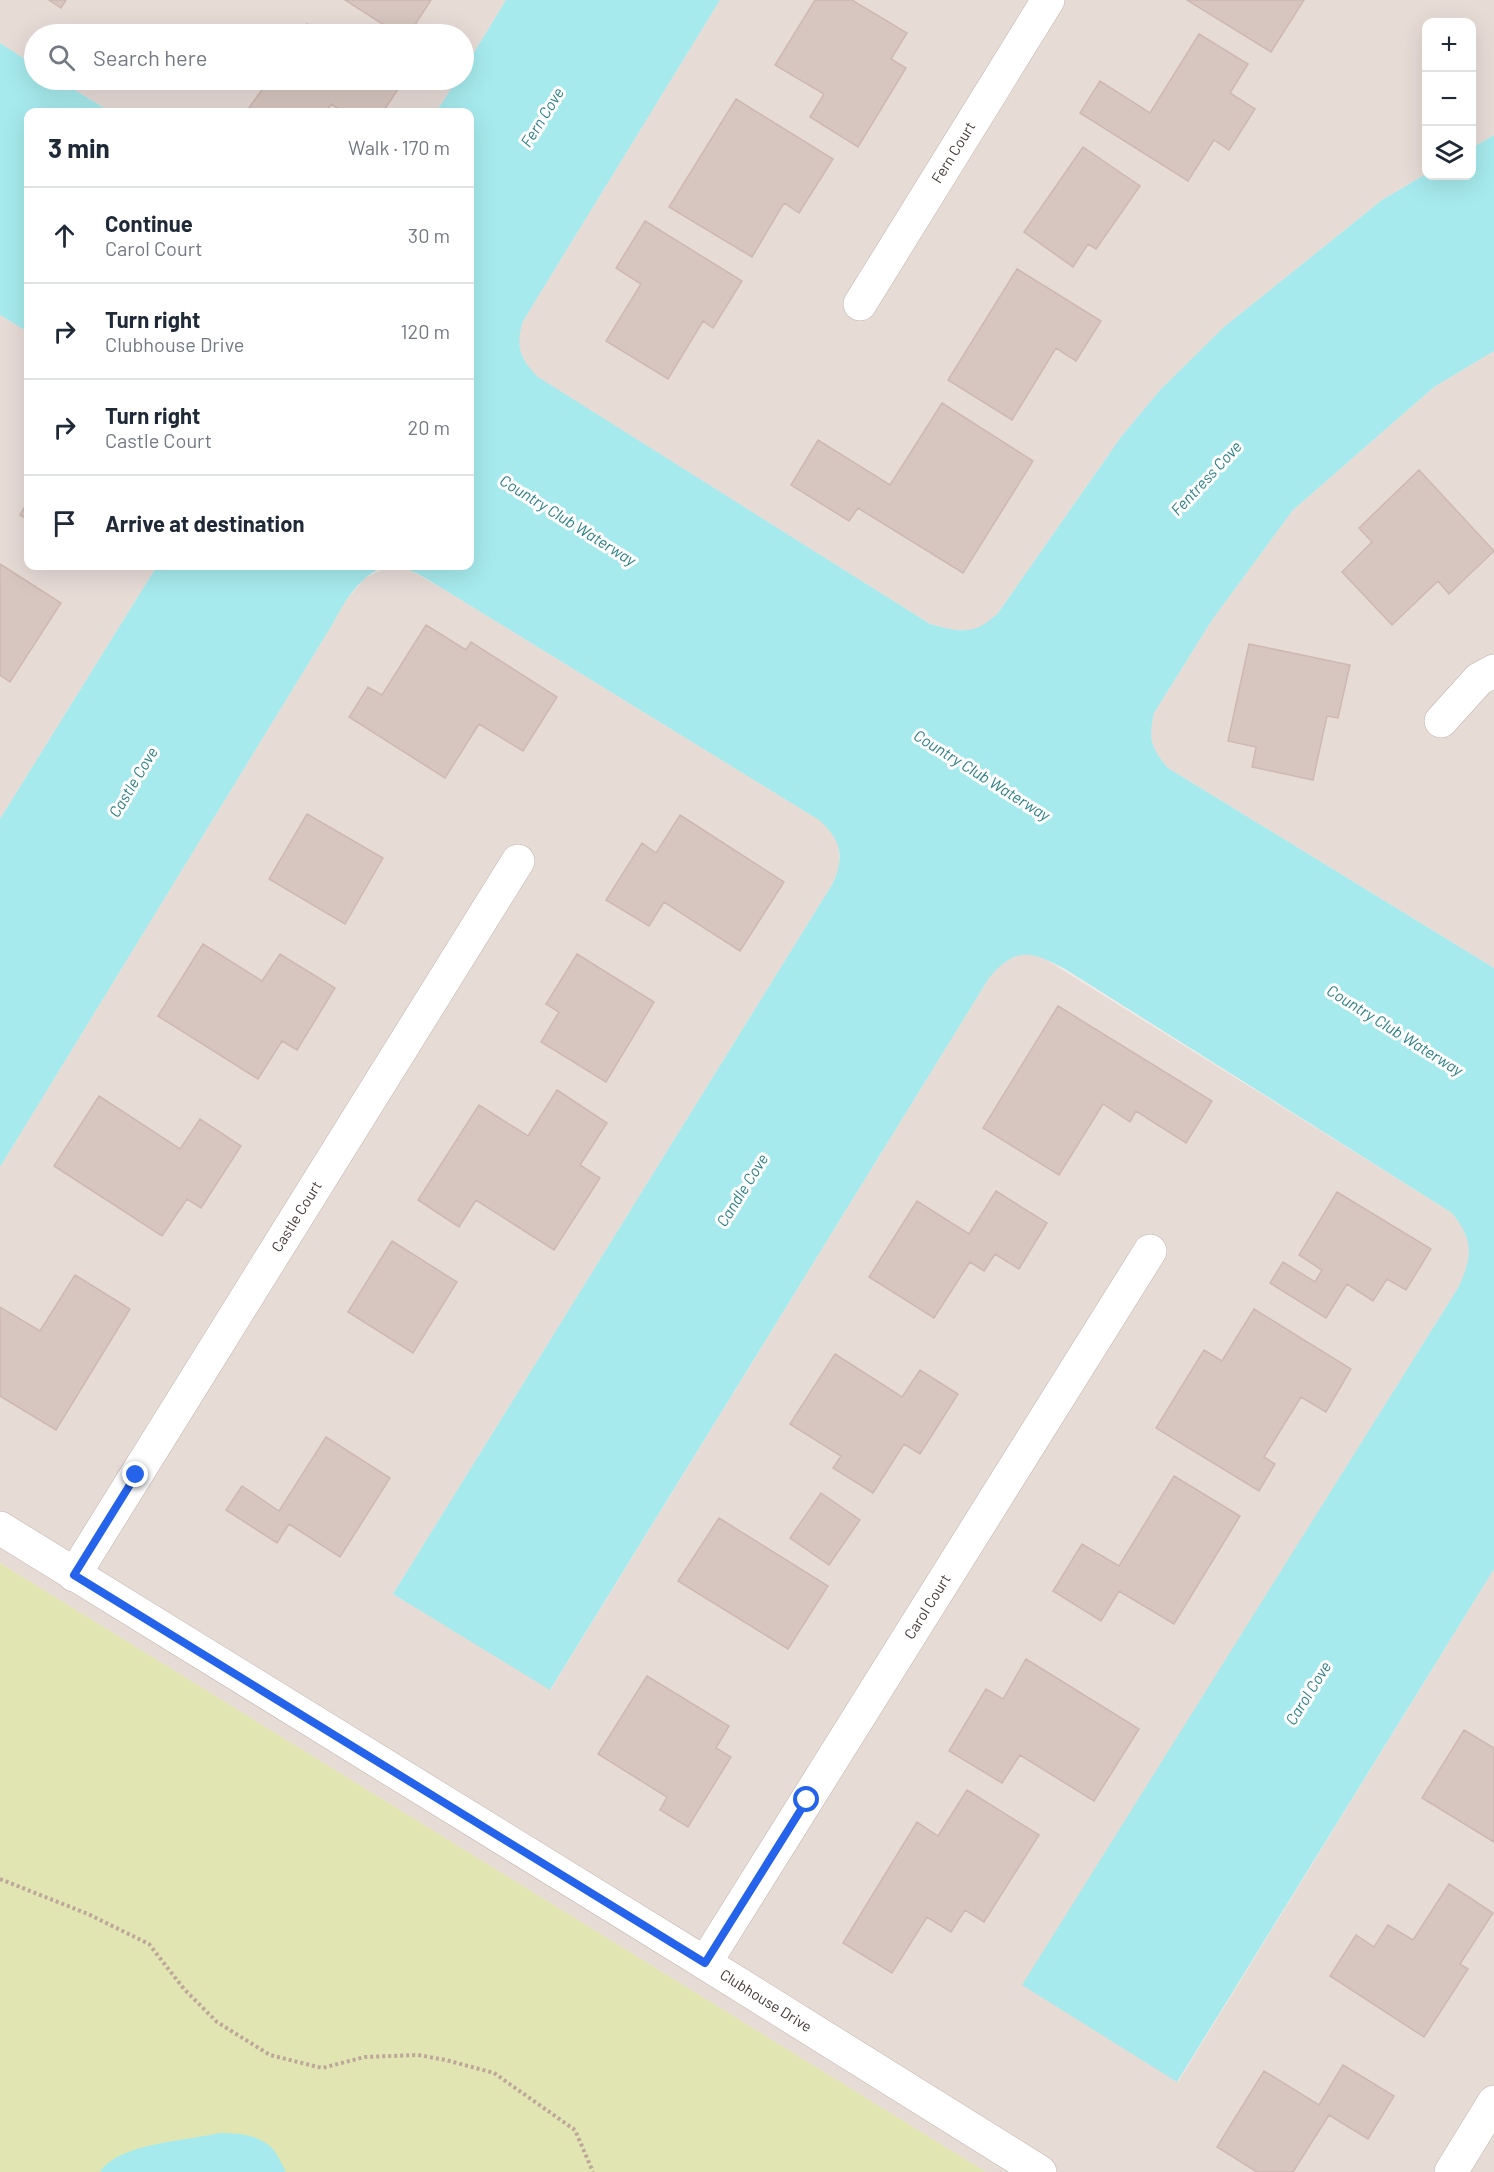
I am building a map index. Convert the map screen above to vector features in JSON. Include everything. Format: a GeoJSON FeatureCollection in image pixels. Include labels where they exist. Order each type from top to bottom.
{"type":"FeatureCollection","features":[{"type":"Feature","properties":{"kind":"street","name":"Fern Court"},"geometry":{"type":"LineString","coordinates":[[860,304],[1048,0]]}},
{"type":"Feature","properties":{"kind":"street"},"geometry":{"type":"LineString","coordinates":[[1441,721],[1479,680],[1494,671]]}},
{"type":"Feature","properties":{"kind":"street","name":"Castle Court"},"geometry":{"type":"LineString","coordinates":[[74,1575],[518,861]]}},
{"type":"Feature","properties":{"kind":"street","name":"Carol Court"},"geometry":{"type":"LineString","coordinates":[[705,1963],[1150,1251]]}},
{"type":"Feature","properties":{"kind":"street","name":"Clubhouse Drive"},"geometry":{"type":"LineString","coordinates":[[0,1528],[1040,2172]]}},
{"type":"Feature","properties":{"kind":"street"},"geometry":{"type":"LineString","coordinates":[[1451,2172],[1494,2102]]}},
{"type":"Feature","properties":{"kind":"path"},"geometry":{"type":"LineString","coordinates":[[0,1879],[88,1914],[149,1944],[184,1989],[217,2022],[270,2055],[322,2068],[365,2057],[418,2055],[494,2073],[575,2130],[593,2172]]}},
{"type":"Feature","properties":{"kind":"shaded area"},"geometry":{"type":"Polygon","coordinates":[[[0,0],[506,0],[474,53],[474,24],[24,24],[24,59],[0,43],[0,0]]]}},
{"type":"Feature","properties":{"kind":"shaded area"},"geometry":{"type":"Polygon","coordinates":[[[720,0],[1494,0],[1494,135],[1476,146],[1476,18],[1422,18],[1422,176],[1382,200],[1224,327],[1161,389],[1121,437],[998,613],[986,625],[974,630],[952,630],[930,624],[537,377],[527,366],[520,351],[518,335],[523,321],[720,0]]]}},
{"type":"Feature","properties":{"kind":"shaded area"},"geometry":{"type":"Polygon","coordinates":[[[75,90],[450,90],[439,108],[104,108],[75,90]]]}},
{"type":"Feature","properties":{"kind":"shaded area"},"geometry":{"type":"Polygon","coordinates":[[[0,315],[24,330],[24,570],[155,570],[0,819],[0,315]]]}},
{"type":"Feature","properties":{"kind":"shaded area"},"geometry":{"type":"Polygon","coordinates":[[[1494,351],[1494,968],[1168,768],[1156,754],[1150,730],[1154,713],[1212,620],[1293,510],[1434,387],[1494,351]]]}},
{"type":"Feature","properties":{"kind":"shaded area"},"geometry":{"type":"Polygon","coordinates":[[[382,570],[409,570],[445,590],[819,820],[832,831],[838,843],[840,868],[833,883],[393,1594],[551,1689],[989,978],[1000,965],[1013,956],[1027,954],[1042,957],[1452,1213],[1464,1229],[1470,1247],[1467,1270],[1458,1288],[1023,1985],[1178,2082],[1494,1569],[1494,2172],[986,2172],[0,1563],[0,1167],[343,604],[365,578],[382,570]]]}},
{"type":"Feature","properties":{"kind":"green space"},"geometry":{"type":"Polygon","coordinates":[[[0,1563],[986,2172],[0,2172],[0,1563]]]}},
{"type":"Feature","properties":{"kind":"water"},"geometry":{"type":"Polygon","coordinates":[[[506,0],[720,0],[523,321],[519,345],[523,358],[538,377],[930,624],[958,630],[982,626],[998,613],[1121,437],[1161,389],[1224,327],[1382,200],[1422,176],[1422,180],[1476,180],[1476,146],[1494,135],[1494,351],[1434,387],[1293,510],[1212,620],[1154,713],[1152,722],[1152,743],[1168,768],[1494,968],[1494,1569],[1177,2082],[1022,1985],[1458,1288],[1466,1267],[1469,1249],[1464,1232],[1452,1213],[1065,969],[1043,958],[1024,955],[1007,961],[989,978],[550,1690],[393,1594],[833,883],[840,857],[836,841],[819,820],[429,580],[408,570],[474,570],[474,108],[439,108],[450,90],[474,90],[474,53],[506,0]]]}},
{"type":"Feature","properties":{"kind":"water"},"geometry":{"type":"Polygon","coordinates":[[[0,43],[24,59],[24,90],[75,90],[104,108],[24,108],[24,330],[0,315],[0,43]]]}},
{"type":"Feature","properties":{"kind":"water","name":"Castle Cove"},"geometry":{"type":"Polygon","coordinates":[[[155,570],[377,570],[358,585],[343,605],[0,1167],[0,819],[155,570]]]}},
{"type":"Feature","properties":{"kind":"water"},"geometry":{"type":"Polygon","coordinates":[[[219,2133],[233,2133],[260,2139],[275,2152],[286,2172],[100,2172],[109,2162],[137,2149],[219,2133]]]}},
{"type":"Feature","properties":{"kind":"building"},"geometry":{"type":"Polygon","coordinates":[[[49,0],[66,0],[61,8],[49,0]]]}},
{"type":"Feature","properties":{"kind":"building"},"geometry":{"type":"Polygon","coordinates":[[[345,0],[431,0],[415,24],[382,24],[345,0]]]}},
{"type":"Feature","properties":{"kind":"building"},"geometry":{"type":"Polygon","coordinates":[[[815,0],[852,0],[907,33],[891,59],[906,68],[858,147],[810,117],[824,94],[775,65],[815,0]]]}},
{"type":"Feature","properties":{"kind":"building"},"geometry":{"type":"Polygon","coordinates":[[[1187,0],[1304,0],[1271,52],[1187,0]]]}},
{"type":"Feature","properties":{"kind":"building"},"geometry":{"type":"Polygon","coordinates":[[[1199,34],[1248,64],[1230,93],[1255,109],[1229,150],[1214,140],[1188,181],[1080,113],[1100,81],[1150,113],[1199,34]]]}},
{"type":"Feature","properties":{"kind":"building"},"geometry":{"type":"Polygon","coordinates":[[[262,90],[397,90],[386,108],[338,108],[331,104],[328,108],[249,108],[262,90]]]}},
{"type":"Feature","properties":{"kind":"building"},"geometry":{"type":"Polygon","coordinates":[[[736,99],[833,159],[799,213],[784,203],[752,257],[669,207],[736,99]]]}},
{"type":"Feature","properties":{"kind":"building"},"geometry":{"type":"Polygon","coordinates":[[[1083,147],[1140,186],[1096,249],[1088,244],[1073,267],[1024,232],[1083,147]]]}},
{"type":"Feature","properties":{"kind":"building"},"geometry":{"type":"Polygon","coordinates":[[[645,221],[742,281],[713,328],[703,321],[668,379],[606,341],[641,284],[616,268],[645,221]]]}},
{"type":"Feature","properties":{"kind":"building"},"geometry":{"type":"Polygon","coordinates":[[[1017,269],[1101,321],[1076,361],[1056,348],[1012,420],[948,380],[1017,269]]]}},
{"type":"Feature","properties":{"kind":"building"},"geometry":{"type":"Polygon","coordinates":[[[942,403],[1033,461],[963,573],[858,508],[849,521],[791,485],[818,440],[890,485],[942,403]]]}},
{"type":"Feature","properties":{"kind":"building"},"geometry":{"type":"Polygon","coordinates":[[[1419,470],[1494,551],[1449,594],[1438,581],[1392,625],[1342,572],[1372,542],[1359,528],[1419,470]]]}},
{"type":"Feature","properties":{"kind":"building"},"geometry":{"type":"Polygon","coordinates":[[[0,564],[61,603],[10,682],[0,675],[0,564]]]}},
{"type":"Feature","properties":{"kind":"building"},"geometry":{"type":"Polygon","coordinates":[[[426,625],[466,650],[471,642],[557,697],[523,751],[479,724],[445,778],[349,717],[368,687],[382,695],[426,625]]]}},
{"type":"Feature","properties":{"kind":"building"},"geometry":{"type":"Polygon","coordinates":[[[1249,644],[1350,665],[1338,718],[1327,716],[1313,780],[1252,767],[1256,747],[1228,741],[1249,644]]]}},
{"type":"Feature","properties":{"kind":"building"},"geometry":{"type":"Polygon","coordinates":[[[307,814],[383,858],[345,924],[269,879],[307,814]]]}},
{"type":"Feature","properties":{"kind":"building"},"geometry":{"type":"Polygon","coordinates":[[[680,815],[784,882],[740,951],[664,902],[649,926],[606,900],[642,843],[656,853],[680,815]]]}},
{"type":"Feature","properties":{"kind":"building"},"geometry":{"type":"Polygon","coordinates":[[[203,944],[262,981],[280,954],[335,988],[297,1050],[282,1041],[258,1079],[158,1016],[203,944]]]}},
{"type":"Feature","properties":{"kind":"building"},"geometry":{"type":"Polygon","coordinates":[[[577,954],[654,1002],[606,1082],[541,1042],[559,1012],[546,1004],[577,954]]]}},
{"type":"Feature","properties":{"kind":"building"},"geometry":{"type":"Polygon","coordinates":[[[1058,1006],[1212,1101],[1186,1143],[1136,1111],[1130,1122],[1103,1104],[1059,1175],[983,1128],[1058,1006]]]}},
{"type":"Feature","properties":{"kind":"building"},"geometry":{"type":"Polygon","coordinates":[[[557,1090],[607,1123],[580,1165],[600,1178],[554,1250],[476,1200],[459,1227],[418,1200],[479,1105],[528,1136],[557,1090]]]}},
{"type":"Feature","properties":{"kind":"building"},"geometry":{"type":"Polygon","coordinates":[[[99,1096],[180,1149],[200,1119],[241,1146],[201,1208],[187,1199],[162,1236],[54,1166],[99,1096]]]}},
{"type":"Feature","properties":{"kind":"building"},"geometry":{"type":"Polygon","coordinates":[[[996,1191],[1047,1223],[1019,1269],[995,1254],[984,1271],[970,1262],[934,1318],[869,1277],[917,1201],[969,1234],[996,1191]]]}},
{"type":"Feature","properties":{"kind":"building"},"geometry":{"type":"Polygon","coordinates":[[[1337,1192],[1431,1249],[1406,1290],[1387,1279],[1373,1301],[1347,1284],[1326,1318],[1270,1283],[1283,1262],[1315,1282],[1322,1270],[1299,1255],[1337,1192]]]}},
{"type":"Feature","properties":{"kind":"building"},"geometry":{"type":"Polygon","coordinates":[[[392,1241],[457,1282],[413,1353],[348,1312],[392,1241]]]}},
{"type":"Feature","properties":{"kind":"building"},"geometry":{"type":"Polygon","coordinates":[[[75,1275],[130,1309],[56,1430],[0,1396],[0,1307],[40,1331],[75,1275]]]}},
{"type":"Feature","properties":{"kind":"building"},"geometry":{"type":"Polygon","coordinates":[[[1254,1309],[1351,1369],[1326,1412],[1301,1397],[1264,1457],[1275,1464],[1259,1491],[1156,1428],[1204,1350],[1222,1361],[1254,1309]]]}},
{"type":"Feature","properties":{"kind":"building"},"geometry":{"type":"Polygon","coordinates":[[[835,1354],[902,1397],[920,1370],[958,1394],[920,1454],[904,1444],[873,1493],[833,1468],[841,1456],[790,1424],[835,1354]]]}},
{"type":"Feature","properties":{"kind":"building"},"geometry":{"type":"Polygon","coordinates":[[[326,1437],[390,1478],[340,1557],[289,1524],[277,1543],[226,1510],[242,1486],[279,1511],[326,1437]]]}},
{"type":"Feature","properties":{"kind":"building"},"geometry":{"type":"Polygon","coordinates":[[[1174,1476],[1240,1516],[1174,1624],[1119,1591],[1101,1621],[1053,1591],[1082,1544],[1119,1566],[1174,1476]]]}},
{"type":"Feature","properties":{"kind":"building"},"geometry":{"type":"Polygon","coordinates":[[[821,1493],[860,1520],[829,1565],[790,1538],[821,1493]]]}},
{"type":"Feature","properties":{"kind":"building"},"geometry":{"type":"Polygon","coordinates":[[[719,1518],[828,1586],[788,1649],[678,1581],[719,1518]]]}},
{"type":"Feature","properties":{"kind":"building"},"geometry":{"type":"Polygon","coordinates":[[[1026,1659],[1139,1729],[1094,1801],[1020,1755],[1002,1783],[949,1751],[986,1689],[1003,1699],[1026,1659]]]}},
{"type":"Feature","properties":{"kind":"building"},"geometry":{"type":"Polygon","coordinates":[[[647,1676],[729,1726],[716,1748],[731,1757],[688,1827],[660,1810],[667,1797],[598,1754],[647,1676]]]}},
{"type":"Feature","properties":{"kind":"building"},"geometry":{"type":"Polygon","coordinates":[[[1464,1730],[1494,1748],[1494,1842],[1422,1798],[1464,1730]]]}},
{"type":"Feature","properties":{"kind":"building"},"geometry":{"type":"Polygon","coordinates":[[[967,1790],[1039,1835],[984,1922],[965,1910],[951,1932],[927,1917],[892,1973],[843,1943],[917,1822],[938,1836],[967,1790]]]}},
{"type":"Feature","properties":{"kind":"building"},"geometry":{"type":"Polygon","coordinates":[[[1449,1884],[1493,1913],[1460,1964],[1468,1969],[1424,2037],[1330,1976],[1356,1935],[1374,1947],[1388,1925],[1413,1940],[1449,1884]]]}},
{"type":"Feature","properties":{"kind":"building"},"geometry":{"type":"Polygon","coordinates":[[[1343,2065],[1394,2096],[1368,2139],[1329,2115],[1293,2172],[1257,2172],[1217,2147],[1264,2071],[1319,2105],[1343,2065]]]}},
{"type":"Feature","properties":{"kind":"route"},"geometry":{"type":"LineString","coordinates":[[136,1475],[74,1575],[705,1963],[807,1800]]}},
{"type":"Feature","properties":{"kind":"water label","name":"Fern Cove"},"geometry":{"type":"Point","coordinates":[542,117]}},
{"type":"Feature","properties":{"kind":"water label","name":"Fentress Cove"},"geometry":{"type":"Point","coordinates":[1206,478]}},
{"type":"Feature","properties":{"kind":"water label","name":"Country Club Waterway"},"geometry":{"type":"Point","coordinates":[568,520]}},
{"type":"Feature","properties":{"kind":"water label","name":"Country Club Waterway"},"geometry":{"type":"Point","coordinates":[982,775]}},
{"type":"Feature","properties":{"kind":"water label","name":"Country Club Waterway"},"geometry":{"type":"Point","coordinates":[1395,1030]}},
{"type":"Feature","properties":{"kind":"water label","name":"Candle Cove"},"geometry":{"type":"Point","coordinates":[742,1190]}},
{"type":"Feature","properties":{"kind":"water label","name":"Carol Cove"},"geometry":{"type":"Point","coordinates":[1308,1693]}}]}
